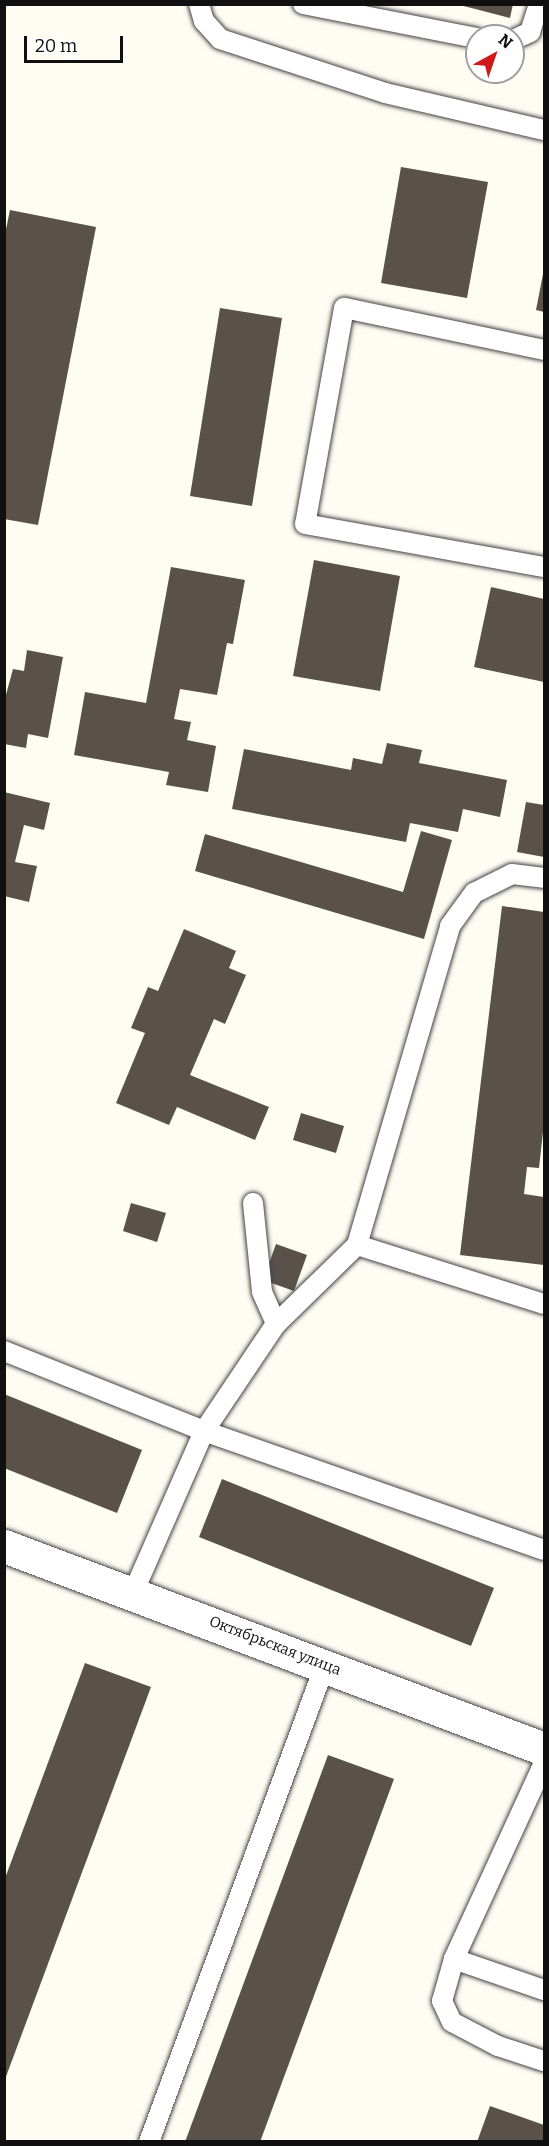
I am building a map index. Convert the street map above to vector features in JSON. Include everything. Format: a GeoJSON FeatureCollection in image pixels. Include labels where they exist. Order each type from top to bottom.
{"type":"FeatureCollection","features":[{"type":"Feature","properties":{"kind":"street","name":"Октябрьская улица"},"geometry":{"type":"LineString","coordinates":[[4,1546],[544,1749]]}},
{"type":"Feature","properties":{"kind":"lane"},"geometry":{"type":"LineString","coordinates":[[199,4],[204,21],[220,39],[385,93],[544,130]]}},
{"type":"Feature","properties":{"kind":"lane"},"geometry":{"type":"LineString","coordinates":[[303,4],[403,14],[465,34]]}},
{"type":"Feature","properties":{"kind":"lane"},"geometry":{"type":"LineString","coordinates":[[525,34],[530,32],[539,4]]}},
{"type":"Feature","properties":{"kind":"lane"},"geometry":{"type":"LineString","coordinates":[[544,350],[344,308],[305,524],[544,567]]}},
{"type":"Feature","properties":{"kind":"lane"},"geometry":{"type":"LineString","coordinates":[[133,1593],[204,1431],[276,1324],[357,1245],[450,926],[474,893],[512,874],[544,878]]}},
{"type":"Feature","properties":{"kind":"lane"},"geometry":{"type":"LineString","coordinates":[[254,1203],[262,1292],[276,1324]]}},
{"type":"Feature","properties":{"kind":"lane"},"geometry":{"type":"LineString","coordinates":[[357,1245],[544,1304]]}},
{"type":"Feature","properties":{"kind":"lane"},"geometry":{"type":"LineString","coordinates":[[4,1351],[204,1431],[544,1550]]}},
{"type":"Feature","properties":{"kind":"lane"},"geometry":{"type":"LineString","coordinates":[[149,2142],[325,1665]]}},
{"type":"Feature","properties":{"kind":"lane"},"geometry":{"type":"LineString","coordinates":[[544,1763],[454,1959],[442,2001],[452,2022],[498,2046],[544,2061]]}},
{"type":"Feature","properties":{"kind":"lane"},"geometry":{"type":"LineString","coordinates":[[454,1959],[544,1990]]}},
{"type":"Feature","properties":{"kind":"building"},"geometry":{"type":"Polygon","coordinates":[[[456,4],[513,4],[510,18],[456,4]]]}},
{"type":"Feature","properties":{"kind":"building"},"geometry":{"type":"Polygon","coordinates":[[[401,167],[488,182],[467,298],[381,283],[401,167]]]}},
{"type":"Feature","properties":{"kind":"building"},"geometry":{"type":"Polygon","coordinates":[[[10,210],[96,227],[38,525],[4,519],[4,239],[10,210]]]}},
{"type":"Feature","properties":{"kind":"building"},"geometry":{"type":"Polygon","coordinates":[[[544,274],[544,312],[536,310],[544,274]]]}},
{"type":"Feature","properties":{"kind":"building"},"geometry":{"type":"Polygon","coordinates":[[[220,308],[282,318],[252,506],[190,496],[220,308]]]}},
{"type":"Feature","properties":{"kind":"building"},"geometry":{"type":"Polygon","coordinates":[[[314,560],[400,576],[380,691],[293,676],[314,560]]]}},
{"type":"Feature","properties":{"kind":"building"},"geometry":{"type":"Polygon","coordinates":[[[171,567],[245,580],[233,644],[227,643],[217,695],[180,689],[174,719],[191,722],[187,740],[216,746],[208,792],[166,785],[169,772],[74,755],[85,692],[146,703],[171,567]]]}},
{"type":"Feature","properties":{"kind":"building"},"geometry":{"type":"Polygon","coordinates":[[[491,587],[544,599],[544,682],[474,667],[491,587]]]}},
{"type":"Feature","properties":{"kind":"building"},"geometry":{"type":"Polygon","coordinates":[[[27,650],[63,657],[48,738],[28,734],[26,748],[4,744],[4,702],[13,669],[24,671],[27,650]]]}},
{"type":"Feature","properties":{"kind":"building"},"geometry":{"type":"Polygon","coordinates":[[[387,743],[422,750],[419,763],[507,780],[500,817],[463,809],[458,832],[410,823],[406,842],[232,809],[244,749],[351,770],[353,758],[382,764],[387,743]]]}},
{"type":"Feature","properties":{"kind":"building"},"geometry":{"type":"Polygon","coordinates":[[[4,792],[50,803],[44,830],[24,825],[15,862],[37,866],[29,902],[4,896],[4,792]]]}},
{"type":"Feature","properties":{"kind":"building"},"geometry":{"type":"Polygon","coordinates":[[[526,802],[544,805],[544,857],[517,852],[526,802]]]}},
{"type":"Feature","properties":{"kind":"building"},"geometry":{"type":"Polygon","coordinates":[[[421,831],[452,840],[424,939],[195,871],[205,834],[403,892],[421,831]]]}},
{"type":"Feature","properties":{"kind":"building"},"geometry":{"type":"Polygon","coordinates":[[[502,906],[544,912],[544,1123],[539,1168],[527,1167],[524,1194],[544,1197],[544,1265],[460,1255],[502,906]]]}},
{"type":"Feature","properties":{"kind":"building"},"geometry":{"type":"Polygon","coordinates":[[[184,929],[236,951],[229,968],[246,975],[225,1024],[214,1019],[190,1075],[269,1107],[255,1140],[177,1107],[169,1125],[116,1103],[145,1033],[131,1028],[148,987],[158,991],[184,929]]]}},
{"type":"Feature","properties":{"kind":"building"},"geometry":{"type":"Polygon","coordinates":[[[301,1113],[344,1126],[336,1153],[293,1140],[301,1113]]]}},
{"type":"Feature","properties":{"kind":"building"},"geometry":{"type":"Polygon","coordinates":[[[131,1203],[166,1213],[157,1242],[123,1231],[131,1203]]]}},
{"type":"Feature","properties":{"kind":"building"},"geometry":{"type":"Polygon","coordinates":[[[276,1244],[307,1255],[294,1291],[263,1280],[276,1244]]]}},
{"type":"Feature","properties":{"kind":"building"},"geometry":{"type":"Polygon","coordinates":[[[4,1394],[142,1450],[117,1513],[4,1468],[4,1394]]]}},
{"type":"Feature","properties":{"kind":"building"},"geometry":{"type":"Polygon","coordinates":[[[222,1479],[494,1588],[471,1646],[199,1537],[222,1479]]]}},
{"type":"Feature","properties":{"kind":"building"},"geometry":{"type":"Polygon","coordinates":[[[85,1663],[151,1687],[4,2082],[4,1881],[85,1663]]]}},
{"type":"Feature","properties":{"kind":"building"},"geometry":{"type":"Polygon","coordinates":[[[328,1755],[394,1779],[260,2142],[185,2142],[328,1755]]]}},
{"type":"Feature","properties":{"kind":"building"},"geometry":{"type":"Polygon","coordinates":[[[490,2106],[544,2125],[544,2142],[477,2142],[490,2106]]]}}]}
